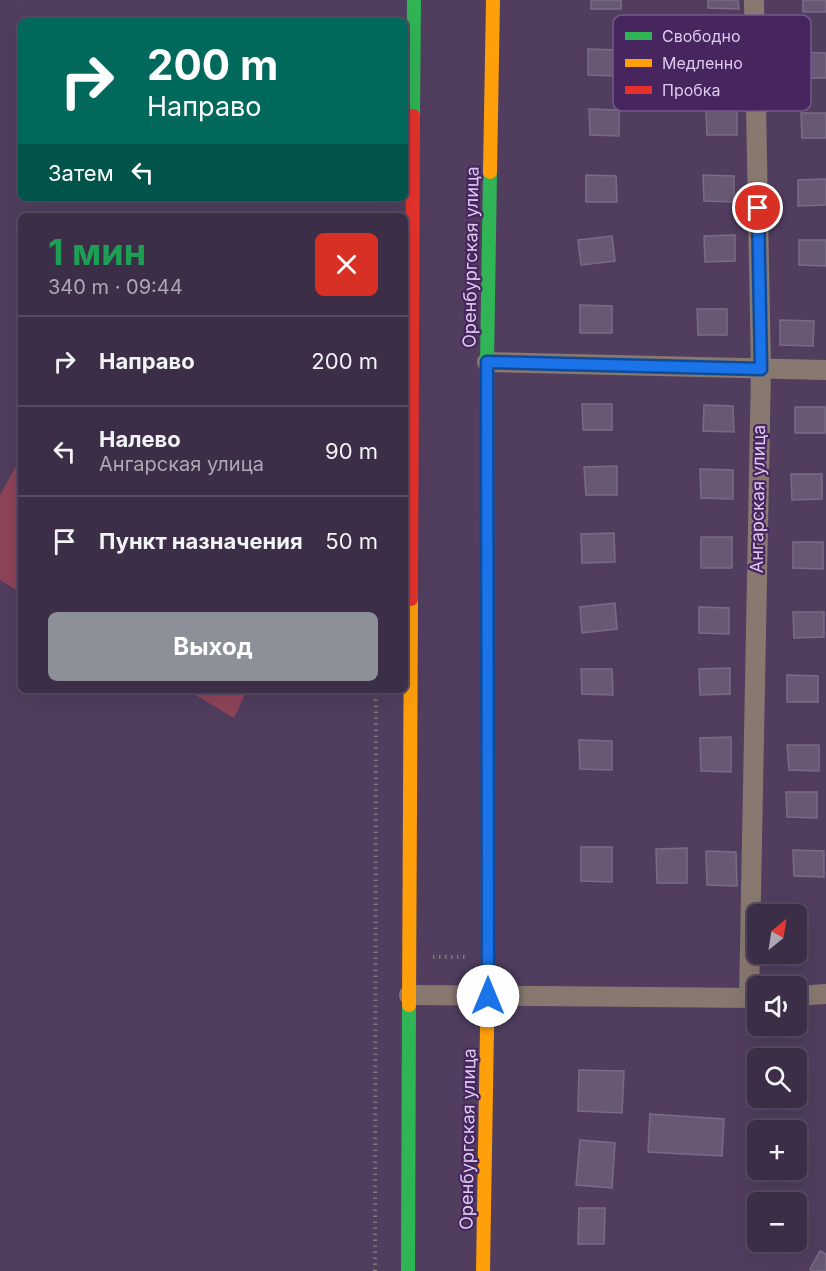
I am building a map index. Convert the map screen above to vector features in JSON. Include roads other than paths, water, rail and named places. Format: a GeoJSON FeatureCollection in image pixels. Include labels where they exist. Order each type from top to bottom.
{"type":"FeatureCollection","features":[{"type":"Feature","properties":{"kind":"main road"},"geometry":{"type":"LineString","coordinates":[[408,1271],[414,0]]}},
{"type":"Feature","properties":{"kind":"main road","name":"Оренбургская улица"},"geometry":{"type":"LineString","coordinates":[[483,1271],[488,996],[487,362],[493,0]]}},
{"type":"Feature","properties":{"kind":"street","name":"Ангарская улица"},"geometry":{"type":"LineString","coordinates":[[754,0],[754,15]]}},
{"type":"Feature","properties":{"kind":"street","name":"Ангарская улица"},"geometry":{"type":"LineString","coordinates":[[753,976],[761,369],[756,111]]}},
{"type":"Feature","properties":{"kind":"street"},"geometry":{"type":"LineString","coordinates":[[487,362],[826,370]]}},
{"type":"Feature","properties":{"kind":"street"},"geometry":{"type":"LineString","coordinates":[[807,995],[826,994]]}},
{"type":"Feature","properties":{"kind":"street"},"geometry":{"type":"LineString","coordinates":[[409,995],[747,998]]}}]}
